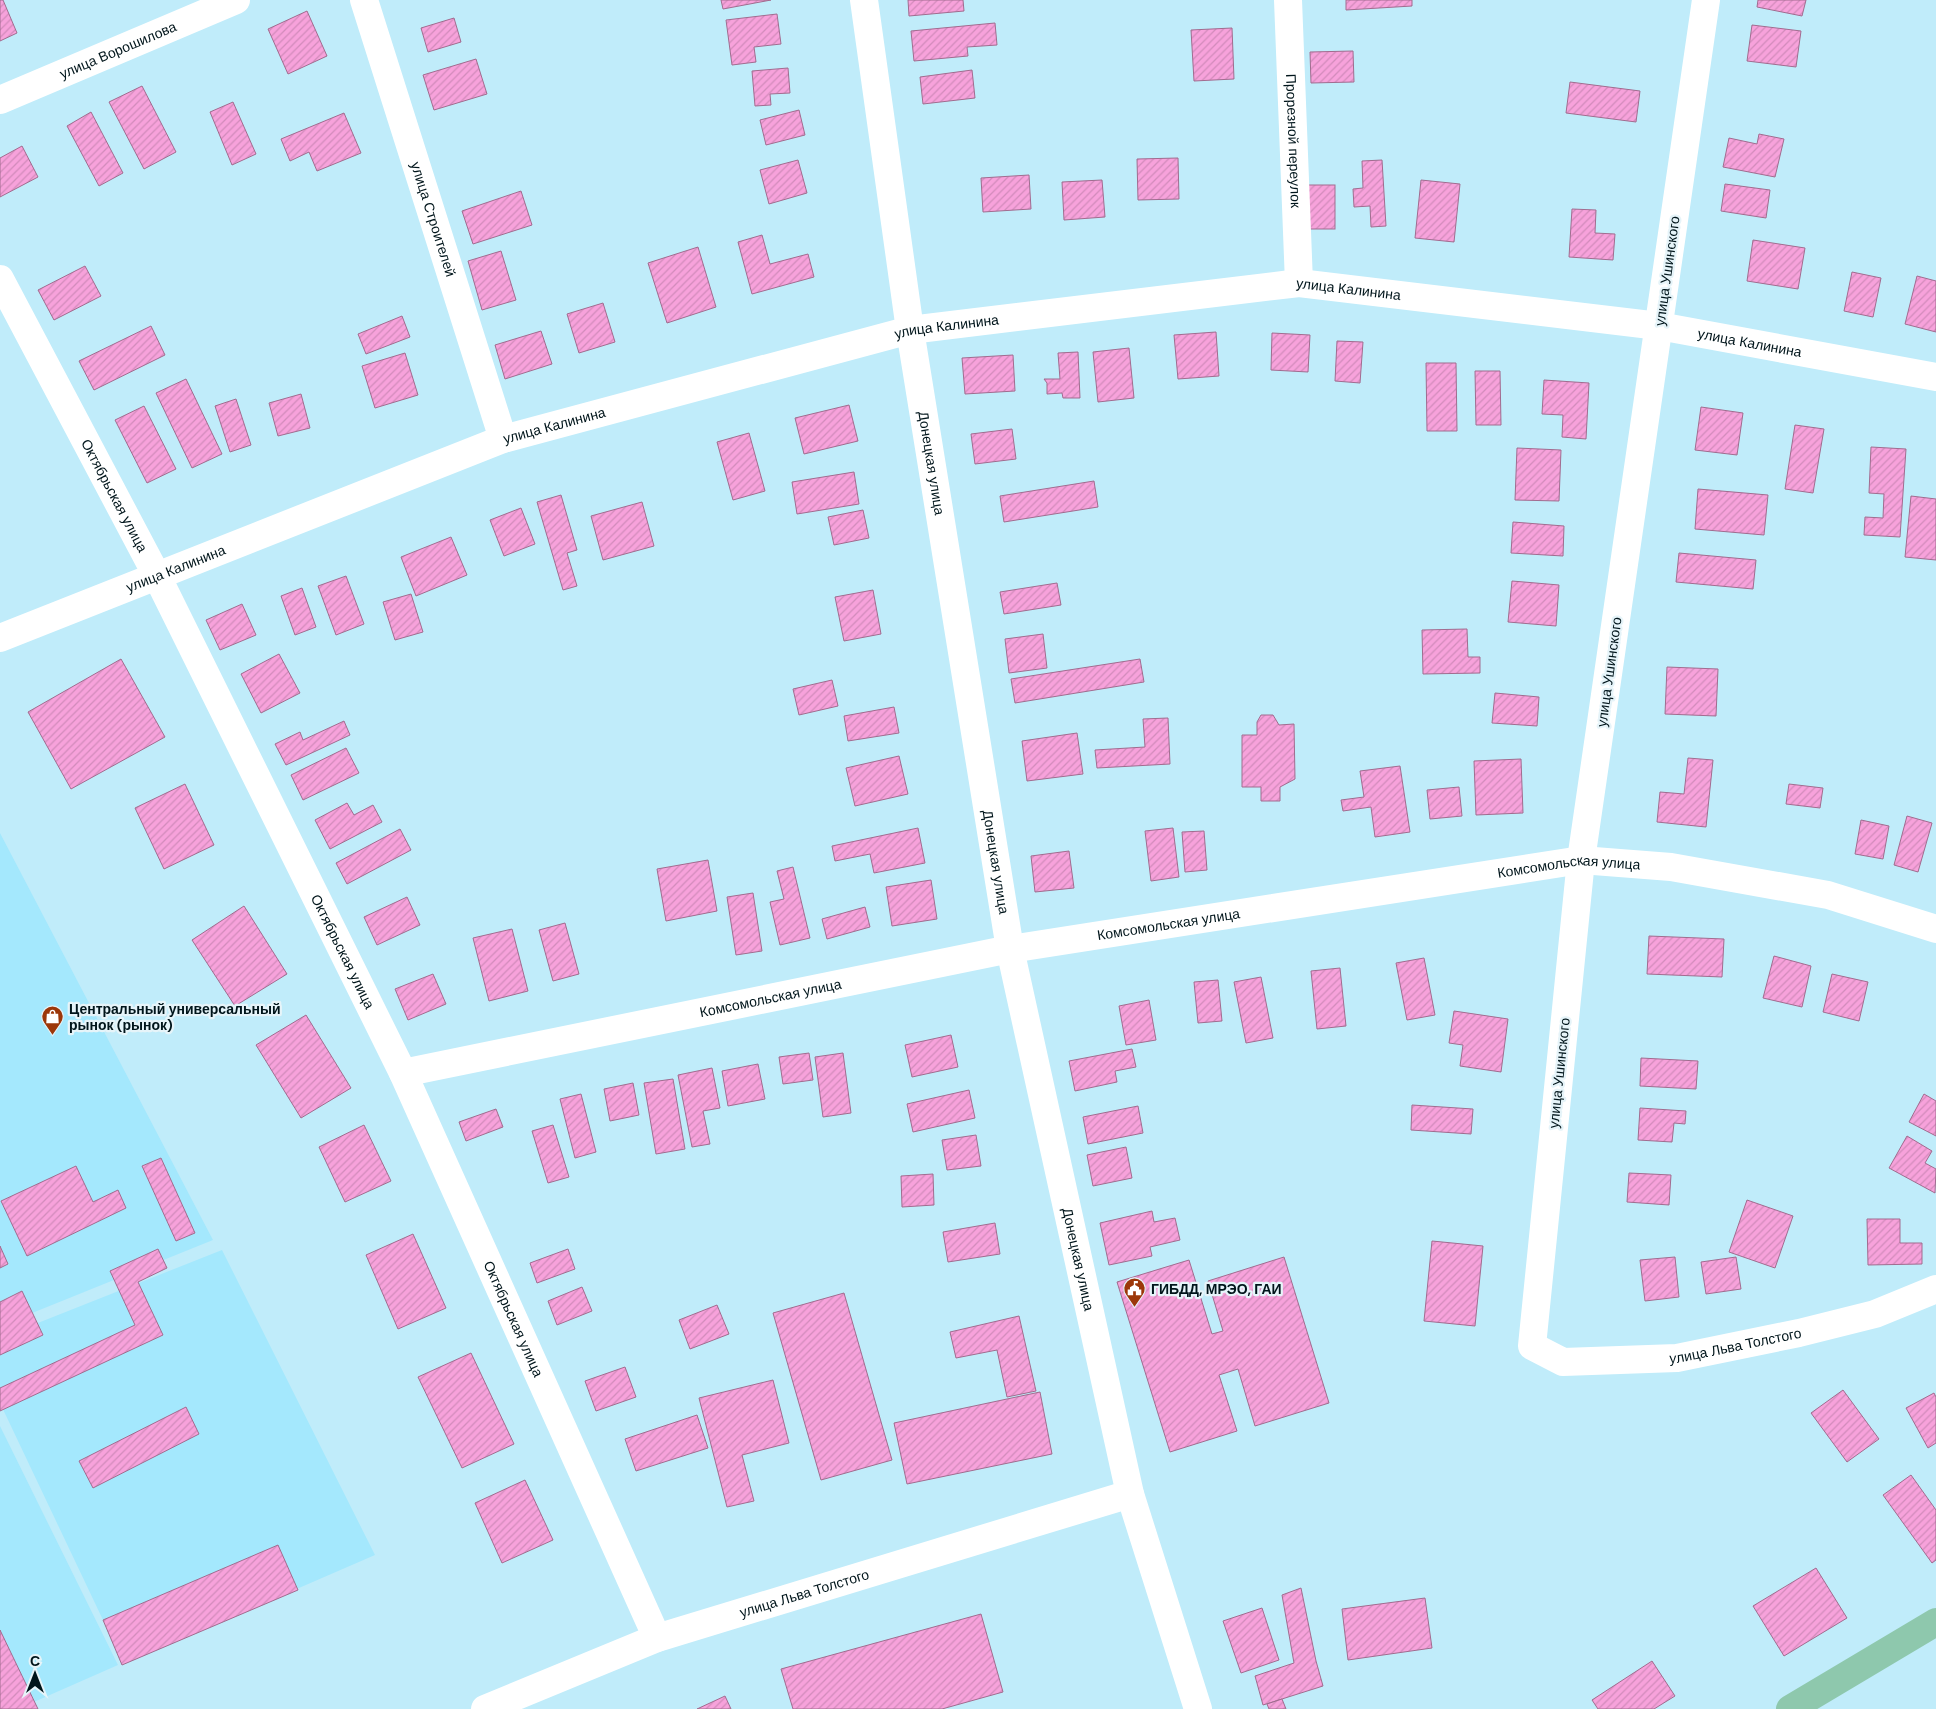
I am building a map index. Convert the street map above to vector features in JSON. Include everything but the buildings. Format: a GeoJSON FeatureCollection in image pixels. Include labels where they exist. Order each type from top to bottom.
{"type":"FeatureCollection","features":[{"type":"Feature","properties":{"kind":"main road"},"geometry":{"type":"LineString","coordinates":[[1790,1709],[1936,1622]]}},
{"type":"Feature","properties":{"kind":"street","name":"улица Ворошилова"},"geometry":{"type":"LineString","coordinates":[[0,100],[236,0]]}},
{"type":"Feature","properties":{"kind":"street","name":"улица Строителей"},"geometry":{"type":"LineString","coordinates":[[364,0],[503,439]]}},
{"type":"Feature","properties":{"kind":"street","name":"Донецкая улица"},"geometry":{"type":"LineString","coordinates":[[864,0],[910,330],[1010,949],[1130,1494],[1198,1709]]}},
{"type":"Feature","properties":{"kind":"street","name":"Прорезной переулок"},"geometry":{"type":"LineString","coordinates":[[1288,0],[1299,283]]}},
{"type":"Feature","properties":{"kind":"street","name":"улица Ушинского"},"geometry":{"type":"LineString","coordinates":[[1532,1346],[1581,860],[1706,0]]}},
{"type":"Feature","properties":{"kind":"street","name":"Октябрьская улица"},"geometry":{"type":"LineString","coordinates":[[0,279],[157,576],[403,1073],[657,1638]]}},
{"type":"Feature","properties":{"kind":"street","name":"улица Калинина"},"geometry":{"type":"LineString","coordinates":[[3,628],[157,576],[503,439],[910,330],[1299,283],[1659,326],[1936,377]]}},
{"type":"Feature","properties":{"kind":"street","name":"Комсомольская улица"},"geometry":{"type":"LineString","coordinates":[[403,1073],[1010,949],[1581,860],[1671,867],[1828,895],[1936,929]]}},
{"type":"Feature","properties":{"kind":"street","name":"улица Льва Толстого"},"geometry":{"type":"LineString","coordinates":[[1532,1346],[1563,1362],[1677,1358],[1799,1333],[1875,1314],[1936,1290]]}},
{"type":"Feature","properties":{"kind":"street","name":"улица Льва Толстого"},"geometry":{"type":"LineString","coordinates":[[485,1709],[657,1638],[1130,1494]]}},
{"type":"Feature","properties":{"kind":"shaded area","name":"Центральный универсальный рынок (рынок)"},"geometry":{"type":"Polygon","coordinates":[[[0,833],[213,1240],[0,1326],[0,833]]]}},
{"type":"Feature","properties":{"kind":"shaded area"},"geometry":{"type":"Polygon","coordinates":[[[222,1250],[375,1555],[122,1665],[103,1620],[0,1403],[0,1338],[222,1250]]]}},
{"type":"Feature","properties":{"kind":"shaded area"},"geometry":{"type":"Polygon","coordinates":[[[0,1426],[118,1665],[18,1709],[0,1709],[0,1426]]]}},
{"type":"Feature","properties":{"kind":"place","name":"Центральный универсальный рынок (рынок)"},"geometry":{"type":"Point","coordinates":[53,1036]}},
{"type":"Feature","properties":{"kind":"place","name":"ГИБДД, МРЭО, ГАИ"},"geometry":{"type":"Point","coordinates":[1135,1308]}}]}
